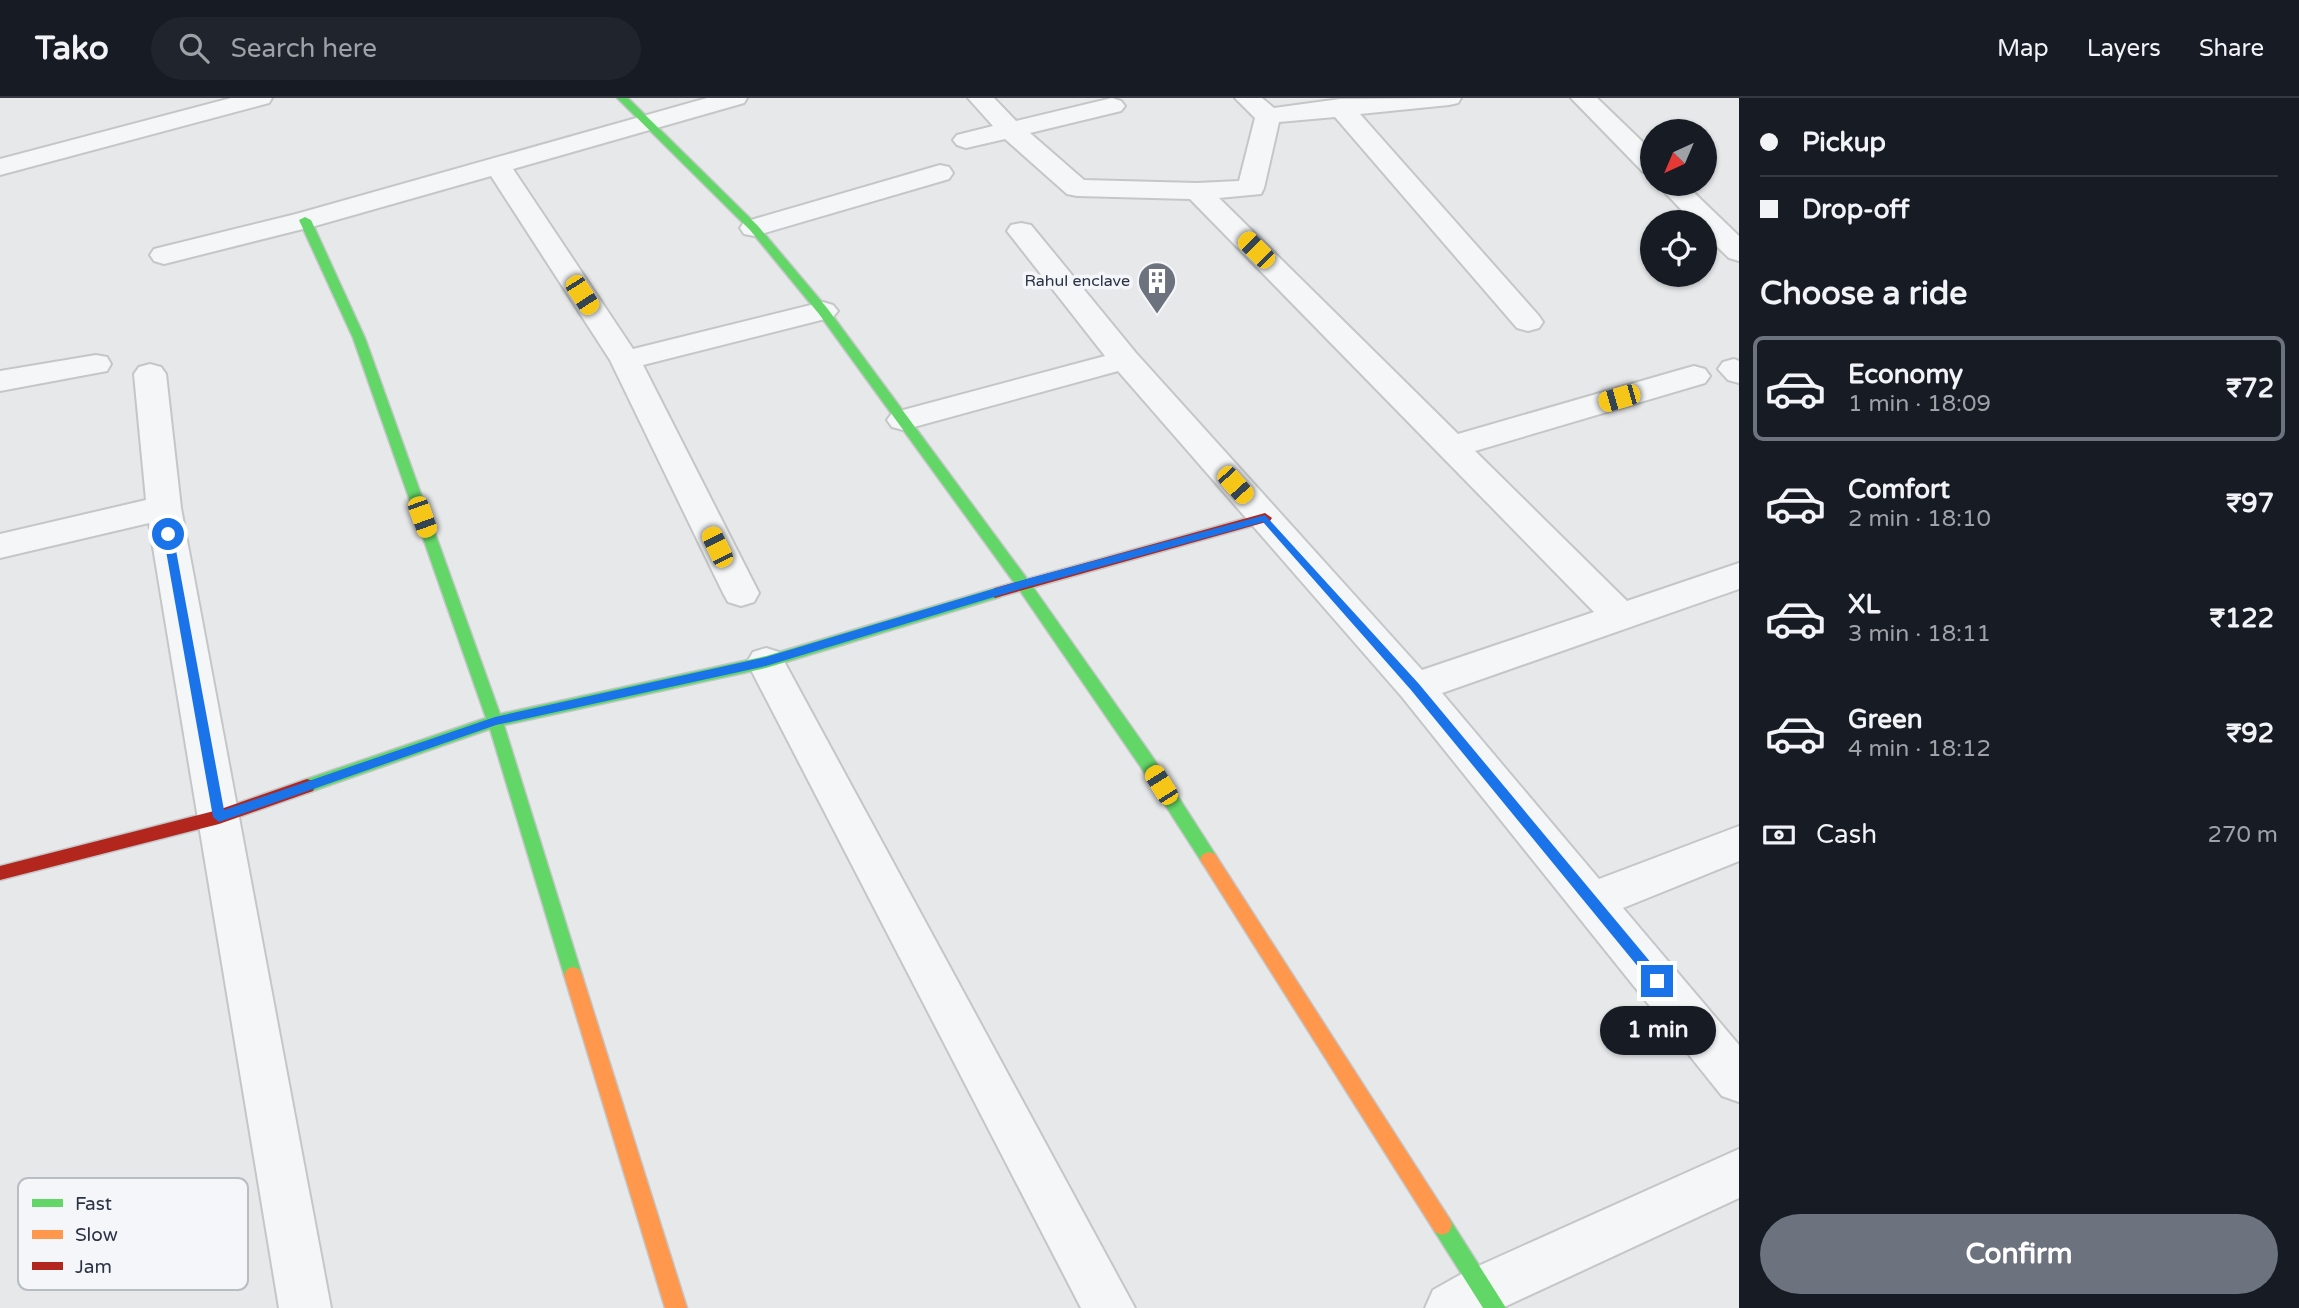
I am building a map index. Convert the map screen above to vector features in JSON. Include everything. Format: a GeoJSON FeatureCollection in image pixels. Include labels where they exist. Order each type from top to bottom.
{"type":"FeatureCollection","features":[{"type":"Feature","properties":{"kind":"street"},"geometry":{"type":"LineString","coordinates":[[0,167],[260,98]]}},
{"type":"Feature","properties":{"kind":"street"},"geometry":{"type":"LineString","coordinates":[[622,98],[754,228],[823,311],[1023,584],[1146,761],[1476,1302],[1739,1173]]}},
{"type":"Feature","properties":{"kind":"street"},"geometry":{"type":"LineString","coordinates":[[164,256],[305,220],[735,98]]}},
{"type":"Feature","properties":{"kind":"street"},"geometry":{"type":"LineString","coordinates":[[980,98],[1012,131],[1077,188],[1197,191],[1251,188],[1268,116]]}},
{"type":"Feature","properties":{"kind":"street"},"geometry":{"type":"LineString","coordinates":[[1247,98],[1268,116],[1449,98]]}},
{"type":"Feature","properties":{"kind":"street"},"geometry":{"type":"LineString","coordinates":[[1583,98],[1640,154]]}},
{"type":"Feature","properties":{"kind":"street"},"geometry":{"type":"LineString","coordinates":[[966,140],[1112,106]]}},
{"type":"Feature","properties":{"kind":"street"},"geometry":{"type":"LineString","coordinates":[[1340,107],[1528,322]]}},
{"type":"Feature","properties":{"kind":"street"},"geometry":{"type":"LineString","coordinates":[[497,165],[625,360],[741,593]]}},
{"type":"Feature","properties":{"kind":"street"},"geometry":{"type":"LineString","coordinates":[[754,228],[940,173]]}},
{"type":"Feature","properties":{"kind":"street"},"geometry":{"type":"LineString","coordinates":[[1197,191],[1621,617]]}},
{"type":"Feature","properties":{"kind":"street"},"geometry":{"type":"LineString","coordinates":[[1682,196],[1739,252]]}},
{"type":"Feature","properties":{"kind":"street"},"geometry":{"type":"LineString","coordinates":[[305,220],[359,338],[495,721],[676,1308]]}},
{"type":"Feature","properties":{"kind":"street"},"geometry":{"type":"LineString","coordinates":[[1021,231],[1125,360],[1415,687],[1739,1080]]}},
{"type":"Feature","properties":{"kind":"street"},"geometry":{"type":"LineString","coordinates":[[625,360],[823,311]]}},
{"type":"Feature","properties":{"kind":"street"},"geometry":{"type":"LineString","coordinates":[[903,421],[1125,360]]}},
{"type":"Feature","properties":{"kind":"street"},"geometry":{"type":"LineString","coordinates":[[0,381],[96,364]]}},
{"type":"Feature","properties":{"kind":"street"},"geometry":{"type":"LineString","coordinates":[[150,374],[164,508],[305,1308]]}},
{"type":"Feature","properties":{"kind":"street"},"geometry":{"type":"LineString","coordinates":[[1451,447],[1694,376]]}},
{"type":"Feature","properties":{"kind":"street"},"geometry":{"type":"LineString","coordinates":[[0,873],[219,817],[495,721],[766,662],[1023,584],[1251,503]]}},
{"type":"Feature","properties":{"kind":"street"},"geometry":{"type":"LineString","coordinates":[[0,546],[164,508]]}},
{"type":"Feature","properties":{"kind":"street"},"geometry":{"type":"LineString","coordinates":[[1415,687],[1739,576]]}},
{"type":"Feature","properties":{"kind":"street"},"geometry":{"type":"LineString","coordinates":[[766,662],[1109,1308]]}},
{"type":"Feature","properties":{"kind":"street"},"geometry":{"type":"LineString","coordinates":[[1592,901],[1739,843]]}},
{"type":"Feature","properties":{"kind":"traffic: fast"},"geometry":{"type":"LineString","coordinates":[[622,98],[754,228],[823,311],[1023,584],[1146,761],[1209,859]]}},
{"type":"Feature","properties":{"kind":"traffic: fast"},"geometry":{"type":"LineString","coordinates":[[305,220],[359,338],[495,721],[573,975]]}},
{"type":"Feature","properties":{"kind":"traffic: fast"},"geometry":{"type":"LineString","coordinates":[[307,786],[495,721],[766,662],[995,593]]}},
{"type":"Feature","properties":{"kind":"traffic: fast"},"geometry":{"type":"LineString","coordinates":[[1442,1225],[1495,1308]]}},
{"type":"Feature","properties":{"kind":"traffic: slow"},"geometry":{"type":"LineString","coordinates":[[1209,859],[1442,1225]]}},
{"type":"Feature","properties":{"kind":"traffic: slow"},"geometry":{"type":"LineString","coordinates":[[573,975],[676,1308]]}},
{"type":"Feature","properties":{"kind":"traffic: jam"},"geometry":{"type":"LineString","coordinates":[[995,593],[1265,518]]}},
{"type":"Feature","properties":{"kind":"traffic: jam"},"geometry":{"type":"LineString","coordinates":[[0,873],[219,817],[307,786]]}},
{"type":"Feature","properties":{"kind":"place","name":"Rahul enclave"},"geometry":{"type":"Point","coordinates":[1157,315]}},
{"type":"Feature","properties":{"kind":"route"},"geometry":{"type":"LineString","coordinates":[[168,534],[219,817],[495,721],[766,662],[1023,584],[1265,518],[1415,687],[1657,981]]}}]}
